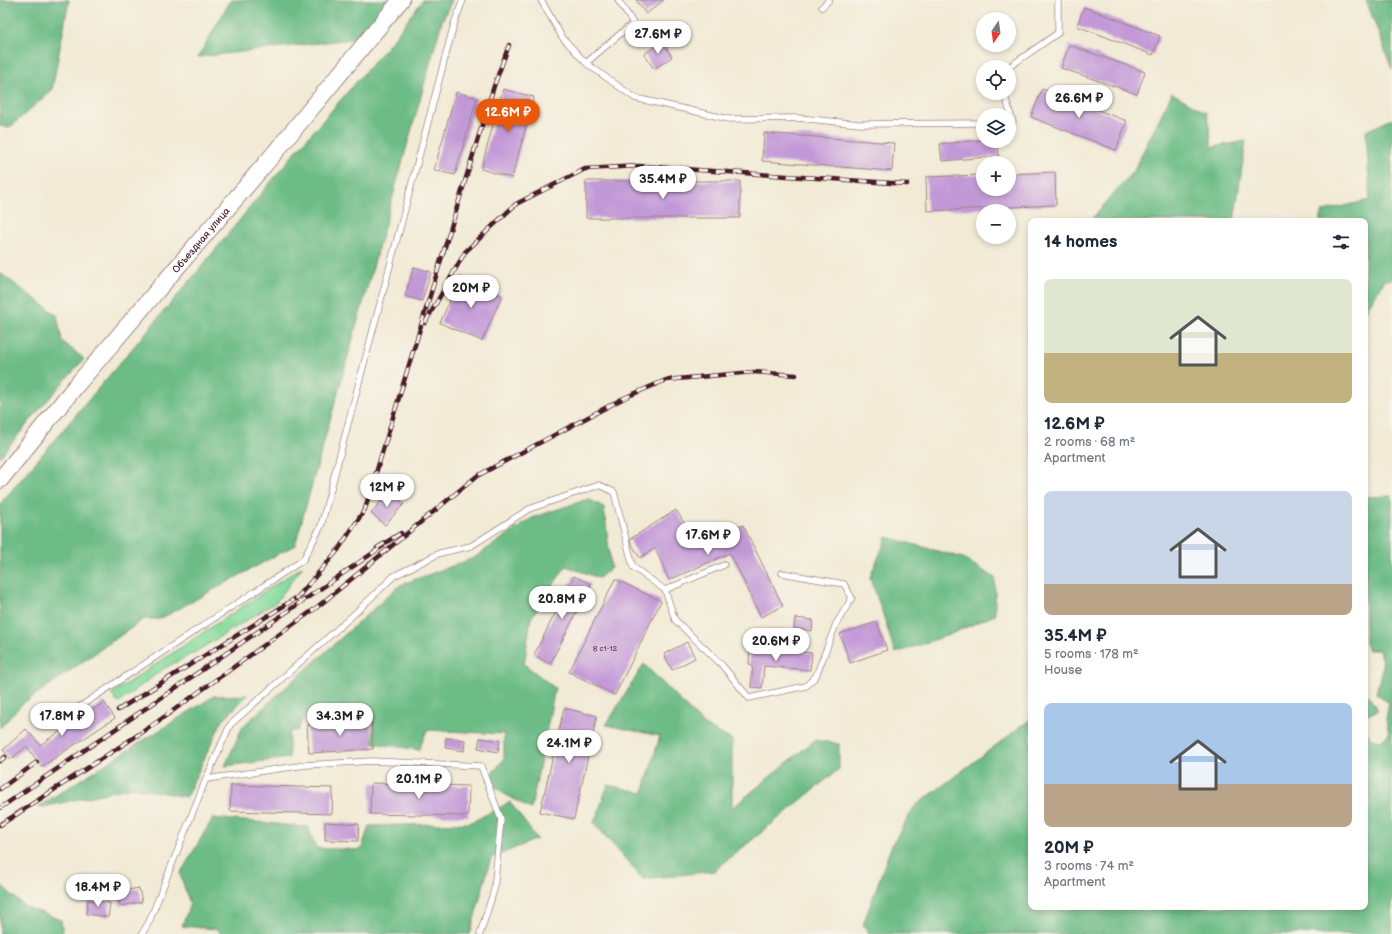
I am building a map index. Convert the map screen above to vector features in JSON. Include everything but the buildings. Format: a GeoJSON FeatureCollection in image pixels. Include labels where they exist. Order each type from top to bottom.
{"type":"FeatureCollection","features":[{"type":"Feature","properties":{"kind":"main road","name":"Объездная улица"},"geometry":{"type":"LineString","coordinates":[[0,480],[75,387],[272,156],[401,0]]}},
{"type":"Feature","properties":{"kind":"lane"},"geometry":{"type":"LineString","coordinates":[[67,715],[303,560],[321,526],[452,32],[463,0]]}},
{"type":"Feature","properties":{"kind":"lane"},"geometry":{"type":"LineString","coordinates":[[541,0],[562,37],[586,63],[635,98],[729,119],[798,118],[860,124],[976,123]]}},
{"type":"Feature","properties":{"kind":"lane"},"geometry":{"type":"LineString","coordinates":[[586,63],[633,23],[618,0]]}},
{"type":"Feature","properties":{"kind":"lane"},"geometry":{"type":"LineString","coordinates":[[822,7],[829,0]]}},
{"type":"Feature","properties":{"kind":"lane"},"geometry":{"type":"LineString","coordinates":[[1016,62],[1058,33],[1058,0]]}},
{"type":"Feature","properties":{"kind":"lane"},"geometry":{"type":"LineString","coordinates":[[142,934],[149,922],[206,779],[230,724],[394,576],[440,553],[471,546],[529,509],[599,485],[614,492],[633,567],[665,590],[675,620],[721,664],[749,698],[806,686],[816,676],[836,624],[852,598],[844,584],[782,573]]}},
{"type":"Feature","properties":{"kind":"lane"},"geometry":{"type":"LineString","coordinates":[[665,590],[724,565]]}},
{"type":"Feature","properties":{"kind":"lane"},"geometry":{"type":"LineString","coordinates":[[206,779],[306,765],[372,761],[482,766],[501,819],[494,890],[480,934]]}},
{"type":"Feature","properties":{"kind":"green space"},"geometry":{"type":"Polygon","coordinates":[[[0,0],[69,0],[52,90],[9,128],[0,126],[0,0]]]}},
{"type":"Feature","properties":{"kind":"green space"},"geometry":{"type":"Polygon","coordinates":[[[231,0],[390,0],[361,38],[198,57],[231,0]]]}},
{"type":"Feature","properties":{"kind":"green space"},"geometry":{"type":"Polygon","coordinates":[[[423,0],[452,0],[442,21],[295,545],[160,619],[144,619],[22,704],[0,728],[0,504],[193,277],[292,156],[391,42],[423,0]]]}},
{"type":"Feature","properties":{"kind":"green space"},"geometry":{"type":"Polygon","coordinates":[[[1366,0],[1392,0],[1392,69],[1366,0]]]}},
{"type":"Feature","properties":{"kind":"green space"},"geometry":{"type":"Polygon","coordinates":[[[1172,93],[1207,113],[1212,147],[1246,141],[1234,218],[1093,218],[1134,170],[1172,93]]]}},
{"type":"Feature","properties":{"kind":"green space"},"geometry":{"type":"Polygon","coordinates":[[[1392,119],[1392,279],[1385,280],[1368,307],[1368,218],[1321,218],[1323,211],[1370,200],[1366,131],[1392,119]]]}},
{"type":"Feature","properties":{"kind":"green space"},"geometry":{"type":"Polygon","coordinates":[[[0,273],[57,315],[62,341],[84,359],[0,457],[0,273]]]}},
{"type":"Feature","properties":{"kind":"green space"},"geometry":{"type":"Polygon","coordinates":[[[1392,496],[1392,934],[870,934],[863,925],[891,847],[914,807],[1028,721],[1028,910],[1368,910],[1368,734],[1371,739],[1381,741],[1389,734],[1386,719],[1389,703],[1376,693],[1383,665],[1379,650],[1368,650],[1368,497],[1392,496]]]}},
{"type":"Feature","properties":{"kind":"green space"},"geometry":{"type":"Polygon","coordinates":[[[588,499],[604,507],[611,568],[599,578],[566,566],[531,618],[524,664],[555,688],[531,809],[503,793],[487,780],[504,759],[504,734],[427,730],[419,750],[373,743],[374,712],[303,718],[298,730],[289,732],[289,758],[225,766],[243,726],[400,585],[474,558],[532,518],[588,499]]]}},
{"type":"Feature","properties":{"kind":"green space"},"geometry":{"type":"Polygon","coordinates":[[[887,537],[963,558],[995,578],[995,615],[946,636],[895,653],[870,577],[887,537]]]}},
{"type":"Feature","properties":{"kind":"green space"},"geometry":{"type":"Polygon","coordinates":[[[303,566],[276,602],[197,651],[163,669],[118,703],[111,694],[303,566]]]}},
{"type":"Feature","properties":{"kind":"green space"},"geometry":{"type":"Polygon","coordinates":[[[644,664],[704,725],[732,740],[732,808],[815,740],[839,744],[839,769],[714,871],[643,879],[594,823],[608,785],[643,793],[660,736],[606,725],[644,664]]]}},
{"type":"Feature","properties":{"kind":"green space"},"geometry":{"type":"Polygon","coordinates":[[[248,695],[222,721],[186,797],[132,787],[43,807],[39,806],[214,696],[248,695]]]}},
{"type":"Feature","properties":{"kind":"green space"},"geometry":{"type":"Polygon","coordinates":[[[1368,695],[1378,710],[1368,715],[1368,695]]]}},
{"type":"Feature","properties":{"kind":"green space"},"geometry":{"type":"Polygon","coordinates":[[[510,802],[537,839],[491,858],[470,934],[221,934],[217,929],[182,926],[190,904],[180,874],[213,818],[308,827],[316,848],[361,850],[369,826],[470,823],[510,802]]]}},
{"type":"Feature","properties":{"kind":"green space"},"geometry":{"type":"Polygon","coordinates":[[[0,884],[24,906],[61,920],[63,934],[0,934],[0,884]]]}},
{"type":"Feature","properties":{"kind":"railway"},"geometry":{"type":"LineString","coordinates":[[296,599],[338,550],[365,509],[494,86],[509,45]]}},
{"type":"Feature","properties":{"kind":"railway"},"geometry":{"type":"LineString","coordinates":[[425,323],[465,252],[516,204],[585,169],[639,166],[907,184]]}},
{"type":"Feature","properties":{"kind":"railway"},"geometry":{"type":"LineString","coordinates":[[0,825],[150,727],[316,608],[477,476],[624,398],[666,380],[753,372],[796,375]]}},
{"type":"Feature","properties":{"kind":"railway"},"geometry":{"type":"LineString","coordinates":[[377,548],[401,533]]}},
{"type":"Feature","properties":{"kind":"railway"},"geometry":{"type":"LineString","coordinates":[[0,808],[383,546]]}},
{"type":"Feature","properties":{"kind":"railway"},"geometry":{"type":"LineString","coordinates":[[118,710],[301,595]]}},
{"type":"Feature","properties":{"kind":"railway"},"geometry":{"type":"LineString","coordinates":[[0,761],[5,757]]}},
{"type":"Feature","properties":{"kind":"railway"},"geometry":{"type":"LineString","coordinates":[[0,789],[37,762]]}}]}
